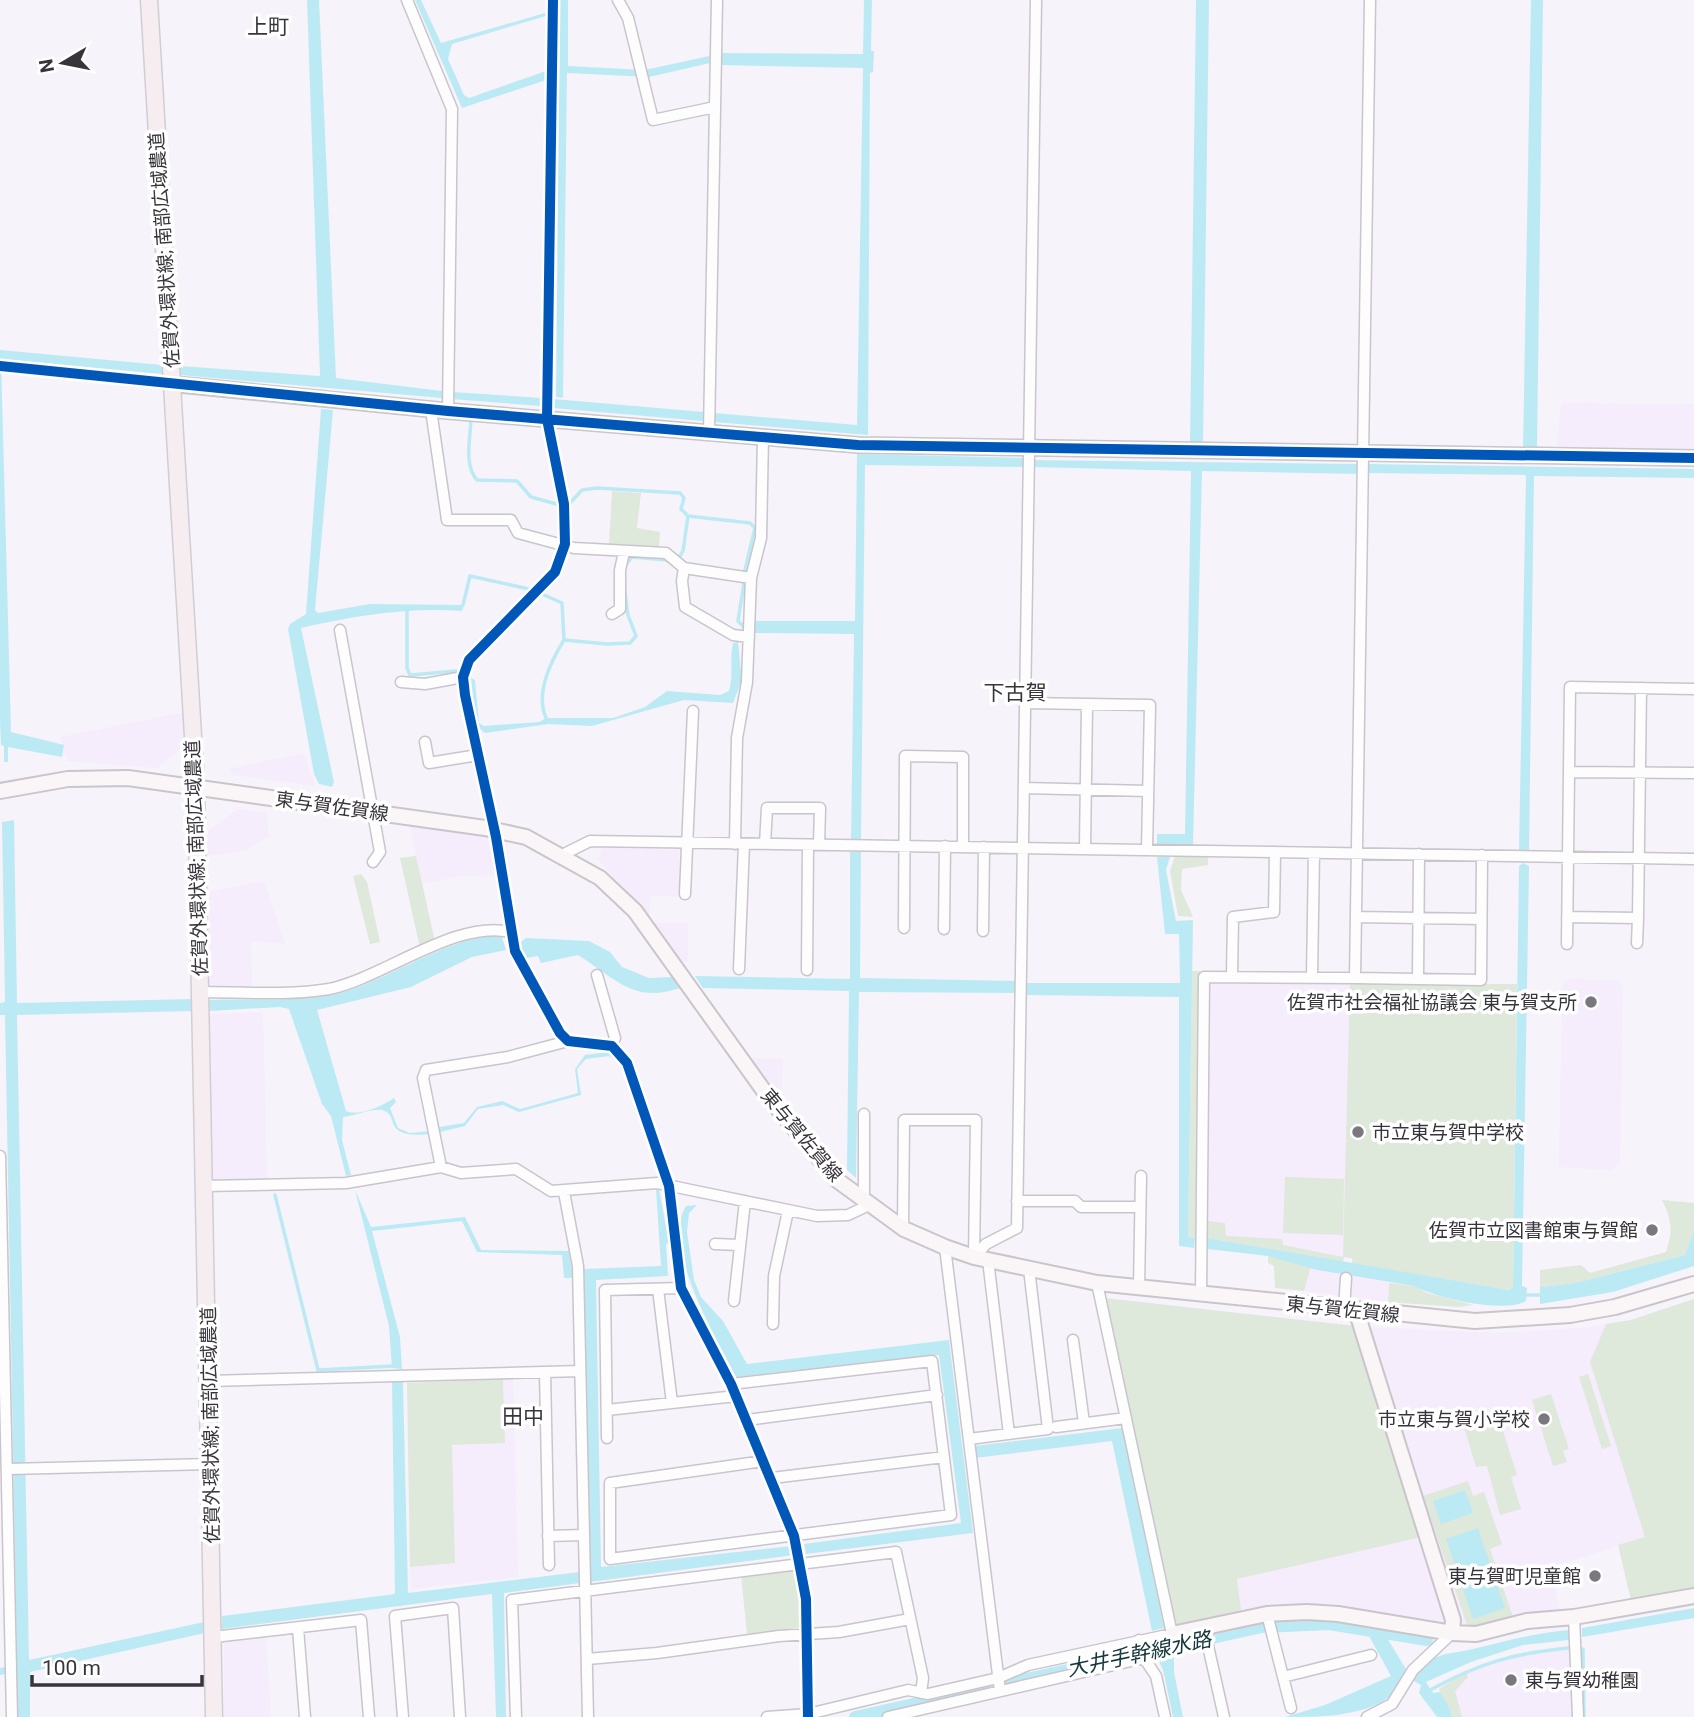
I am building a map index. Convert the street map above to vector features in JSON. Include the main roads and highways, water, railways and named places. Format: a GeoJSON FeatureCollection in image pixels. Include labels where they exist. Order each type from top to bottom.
{"type":"FeatureCollection","features":[{"type":"Feature","properties":{"kind":"main road","name":"佐賀外環状線; 南部広域農道"},"geometry":{"type":"LineString","coordinates":[[149,0],[196,786],[215,1717]]}},
{"type":"Feature","properties":{"kind":"water"},"geometry":{"type":"Polygon","coordinates":[[[307,0],[319,0],[336,378],[442,391],[442,398],[180,375],[180,366],[320,376],[307,0]]]}},
{"type":"Feature","properties":{"kind":"water"},"geometry":{"type":"Polygon","coordinates":[[[415,0],[421,0],[441,43],[545,13],[546,16],[452,44],[448,59],[464,95],[469,98],[546,71],[546,80],[462,108],[415,0]]]}},
{"type":"Feature","properties":{"kind":"water"},"geometry":{"type":"Polygon","coordinates":[[[560,0],[568,0],[568,66],[645,70],[709,56],[710,63],[649,77],[567,73],[563,398],[556,397],[560,0]]]}},
{"type":"Feature","properties":{"kind":"water"},"geometry":{"type":"Polygon","coordinates":[[[864,0],[872,0],[871,51],[874,51],[873,72],[870,73],[868,435],[714,422],[714,413],[857,425],[863,68],[720,65],[720,53],[863,54],[864,0]]]}},
{"type":"Feature","properties":{"kind":"water"},"geometry":{"type":"Polygon","coordinates":[[[1196,0],[1209,0],[1203,444],[1190,443],[1196,0]]]}},
{"type":"Feature","properties":{"kind":"water"},"geometry":{"type":"Polygon","coordinates":[[[1531,0],[1543,0],[1537,448],[1523,449],[1531,0]]]}},
{"type":"Feature","properties":{"kind":"water"},"geometry":{"type":"Polygon","coordinates":[[[0,350],[162,365],[162,374],[1,359],[11,732],[64,745],[62,757],[8,747],[8,762],[4,762],[0,722],[0,350]]]}},
{"type":"Feature","properties":{"kind":"water"},"geometry":{"type":"Polygon","coordinates":[[[452,392],[542,398],[541,406],[451,399],[452,392]]]}},
{"type":"Feature","properties":{"kind":"water"},"geometry":{"type":"Polygon","coordinates":[[[553,399],[704,412],[703,421],[553,408],[553,399]]]}},
{"type":"Feature","properties":{"kind":"water"},"geometry":{"type":"Polygon","coordinates":[[[321,409],[333,410],[315,610],[318,613],[370,604],[464,605],[462,611],[381,613],[301,628],[334,782],[332,787],[319,784],[314,774],[288,629],[290,624],[306,614],[321,409]]]}},
{"type":"Feature","properties":{"kind":"water"},"geometry":{"type":"Polygon","coordinates":[[[857,454],[1024,458],[1023,467],[865,465],[861,840],[851,841],[854,634],[753,633],[754,621],[855,621],[857,454]]]}},
{"type":"Feature","properties":{"kind":"water"},"geometry":{"type":"Polygon","coordinates":[[[1033,460],[1358,464],[1358,474],[1202,471],[1193,845],[1157,845],[1157,834],[1185,834],[1191,471],[1033,467],[1033,460]]]}},
{"type":"Feature","properties":{"kind":"water"},"geometry":{"type":"Polygon","coordinates":[[[1366,464],[1694,469],[1694,478],[1534,476],[1529,851],[1519,850],[1526,475],[1366,473],[1366,464]]]}},
{"type":"Feature","properties":{"kind":"water"},"geometry":{"type":"Polygon","coordinates":[[[738,642],[742,680],[733,703],[684,700],[592,726],[548,724],[485,733],[476,725],[471,678],[475,680],[479,723],[484,726],[539,722],[546,718],[613,718],[645,707],[667,691],[720,695],[729,691],[733,643],[738,642]]]}},
{"type":"Feature","properties":{"kind":"water"},"geometry":{"type":"Polygon","coordinates":[[[14,820],[17,1003],[193,999],[193,1011],[17,1015],[29,1660],[204,1622],[205,1633],[30,1672],[30,1717],[18,1717],[17,1672],[0,1675],[0,1668],[17,1665],[5,1015],[0,1015],[0,1003],[5,1002],[2,822],[14,820]]]}},
{"type":"Feature","properties":{"kind":"water"},"geometry":{"type":"Polygon","coordinates":[[[850,852],[861,852],[860,978],[1016,981],[1016,993],[859,992],[856,1178],[847,1170],[849,991],[703,988],[695,976],[850,979],[850,852]]]}},
{"type":"Feature","properties":{"kind":"water"},"geometry":{"type":"Polygon","coordinates":[[[1157,857],[1170,857],[1166,870],[1176,921],[1193,920],[1188,1237],[1195,1238],[1194,1248],[1179,1246],[1179,997],[1025,995],[1025,983],[1180,983],[1179,934],[1165,934],[1157,857]]]}},
{"type":"Feature","properties":{"kind":"water"},"geometry":{"type":"Polygon","coordinates":[[[1523,863],[1529,866],[1522,1286],[1527,1288],[1526,1301],[1502,1306],[1470,1303],[1414,1286],[1317,1270],[1268,1256],[1208,1249],[1207,1238],[1509,1290],[1513,1287],[1519,866],[1523,863]]]}},
{"type":"Feature","properties":{"kind":"water"},"geometry":{"type":"Polygon","coordinates":[[[497,935],[502,937],[506,950],[472,957],[411,987],[317,1010],[346,1111],[364,1112],[394,1098],[396,1102],[390,1108],[398,1128],[410,1133],[432,1131],[432,1134],[405,1133],[398,1130],[388,1113],[382,1110],[343,1117],[342,1140],[351,1175],[346,1176],[331,1116],[322,1104],[289,1009],[280,1007],[210,1011],[209,1000],[303,998],[341,992],[461,942],[497,935]]]}},
{"type":"Feature","properties":{"kind":"water"},"geometry":{"type":"Polygon","coordinates":[[[526,938],[589,941],[610,952],[622,967],[649,978],[672,977],[680,988],[650,993],[638,991],[615,980],[578,955],[541,963],[538,956],[526,958],[518,944],[526,938]]]}},
{"type":"Feature","properties":{"kind":"water"},"geometry":{"type":"Polygon","coordinates":[[[609,1052],[621,1060],[627,1076],[625,1078],[618,1062],[609,1056],[586,1059],[577,1069],[581,1095],[519,1112],[503,1105],[478,1109],[465,1126],[440,1132],[439,1127],[464,1123],[477,1107],[502,1101],[520,1109],[578,1093],[575,1069],[585,1055],[609,1052]]]}},
{"type":"Feature","properties":{"kind":"water"},"geometry":{"type":"Polygon","coordinates":[[[659,1189],[669,1243],[666,1244],[668,1276],[596,1280],[601,1567],[791,1546],[794,1555],[590,1582],[584,1269],[661,1266],[656,1190],[659,1189]]]}},
{"type":"Feature","properties":{"kind":"water"},"geometry":{"type":"Polygon","coordinates":[[[355,1190],[371,1227],[465,1217],[481,1250],[569,1251],[573,1278],[564,1278],[562,1255],[477,1252],[462,1221],[372,1231],[400,1337],[402,1369],[392,1368],[389,1326],[355,1190]]]}},
{"type":"Feature","properties":{"kind":"water"},"geometry":{"type":"Polygon","coordinates":[[[697,1205],[689,1213],[687,1232],[694,1280],[701,1297],[723,1321],[747,1364],[949,1340],[973,1533],[806,1554],[804,1544],[961,1523],[939,1355],[736,1377],[694,1292],[680,1244],[680,1223],[686,1206],[697,1205]]]}},
{"type":"Feature","properties":{"kind":"water"},"geometry":{"type":"Polygon","coordinates":[[[1694,1231],[1694,1266],[1613,1292],[1540,1304],[1540,1287],[1575,1283],[1685,1255],[1694,1231]]]}},
{"type":"Feature","properties":{"kind":"water"},"geometry":{"type":"Polygon","coordinates":[[[392,1382],[403,1382],[408,1593],[580,1572],[580,1583],[504,1593],[506,1717],[496,1717],[492,1594],[222,1629],[222,1616],[395,1594],[392,1382]]]}},
{"type":"Feature","properties":{"kind":"water"},"geometry":{"type":"Polygon","coordinates":[[[1122,1428],[1164,1628],[1152,1631],[1112,1441],[975,1458],[974,1446],[1122,1428]]]}},
{"type":"Feature","properties":{"kind":"water"},"geometry":{"type":"Polygon","coordinates":[[[1465,1490],[1473,1513],[1441,1524],[1433,1501],[1465,1490]]]}},
{"type":"Feature","properties":{"kind":"water"},"geometry":{"type":"Polygon","coordinates":[[[1478,1528],[1505,1608],[1473,1619],[1446,1539],[1478,1528]]]}},
{"type":"Feature","properties":{"kind":"water"},"geometry":{"type":"Polygon","coordinates":[[[1694,1608],[1694,1618],[1582,1637],[1582,1628],[1694,1608]]]}},
{"type":"Feature","properties":{"kind":"water"},"geometry":{"type":"Polygon","coordinates":[[[1569,1630],[1569,1640],[1523,1645],[1471,1662],[1426,1682],[1433,1693],[1440,1692],[1451,1711],[1451,1717],[1437,1717],[1419,1693],[1421,1685],[1412,1680],[1427,1663],[1441,1655],[1569,1630]]]}},
{"type":"Feature","properties":{"kind":"water"},"geometry":{"type":"Polygon","coordinates":[[[1369,1636],[1387,1638],[1406,1669],[1388,1698],[1352,1712],[1285,1717],[1325,1705],[1391,1676],[1369,1636]]]}},
{"type":"Feature","properties":{"kind":"water"},"geometry":{"type":"Polygon","coordinates":[[[1174,1653],[1174,1672],[1183,1717],[1173,1717],[1163,1670],[1157,1657],[1174,1653]]]}},
{"type":"Feature","properties":{"kind":"waterway"},"geometry":{"type":"LineString","coordinates":[[471,420],[469,460],[477,480],[517,481],[531,497],[560,505]]}},
{"type":"Feature","properties":{"kind":"waterway"},"geometry":{"type":"LineString","coordinates":[[570,503],[582,490],[597,488],[680,493],[684,498],[681,509],[687,515]]}},
{"type":"Feature","properties":{"kind":"waterway"},"geometry":{"type":"LineString","coordinates":[[680,556],[688,516],[750,523],[755,528],[745,570]]}},
{"type":"Feature","properties":{"kind":"waterway"},"geometry":{"type":"LineString","coordinates":[[625,566],[632,557],[667,560]]}},
{"type":"Feature","properties":{"kind":"waterway"},"geometry":{"type":"LineString","coordinates":[[463,605],[470,576],[529,589]]}},
{"type":"Feature","properties":{"kind":"waterway"},"geometry":{"type":"LineString","coordinates":[[744,583],[738,621],[744,627]]}},
{"type":"Feature","properties":{"kind":"waterway"},"geometry":{"type":"LineString","coordinates":[[546,718],[543,688],[564,640],[630,643],[636,636],[628,615],[624,584]]}},
{"type":"Feature","properties":{"kind":"waterway"},"geometry":{"type":"LineString","coordinates":[[542,594],[562,603],[564,640]]}},
{"type":"Feature","properties":{"kind":"waterway"},"geometry":{"type":"LineString","coordinates":[[407,609],[407,668],[410,675],[456,671]]}},
{"type":"Feature","properties":{"kind":"waterway"},"geometry":{"type":"LineString","coordinates":[[275,1195],[318,1370],[394,1366]]}},
{"type":"Feature","properties":{"kind":"waterway"},"geometry":{"type":"LineString","coordinates":[[1523,1295],[1543,1295]]}},
{"type":"Feature","properties":{"kind":"waterway","name":"大井手幹線水路"},"geometry":{"type":"LineString","coordinates":[[855,1717],[1262,1627],[1329,1624],[1427,1640]]}},
{"type":"Feature","properties":{"kind":"waterway"},"geometry":{"type":"LineString","coordinates":[[1432,1689],[1466,1672],[1498,1661],[1569,1648]]}},
{"type":"Feature","properties":{"kind":"waterway"},"geometry":{"type":"LineString","coordinates":[[1583,1649],[1584,1717]]}},
{"type":"Feature","properties":{"kind":"place","name":"佐賀市社会福祉協議会 東与賀支所"},"geometry":{"type":"Point","coordinates":[1591,1002]}},
{"type":"Feature","properties":{"kind":"place","name":"市立東与賀中学校"},"geometry":{"type":"Point","coordinates":[1358,1132]}},
{"type":"Feature","properties":{"kind":"place","name":"佐賀市立図書館東与賀館"},"geometry":{"type":"Point","coordinates":[1652,1230]}},
{"type":"Feature","properties":{"kind":"place","name":"市立東与賀小学校"},"geometry":{"type":"Point","coordinates":[1544,1419]}},
{"type":"Feature","properties":{"kind":"place","name":"東与賀町児童館"},"geometry":{"type":"Point","coordinates":[1595,1576]}},
{"type":"Feature","properties":{"kind":"place","name":"東与賀幼稚園"},"geometry":{"type":"Point","coordinates":[1511,1680]}},
{"type":"Feature","properties":{"kind":"district","name":"上町"},"geometry":{"type":"Point","coordinates":[268,27]}},
{"type":"Feature","properties":{"kind":"district","name":"下古賀"},"geometry":{"type":"Point","coordinates":[1015,693]}},
{"type":"Feature","properties":{"kind":"district","name":"田中"},"geometry":{"type":"Point","coordinates":[523,1417]}}]}
